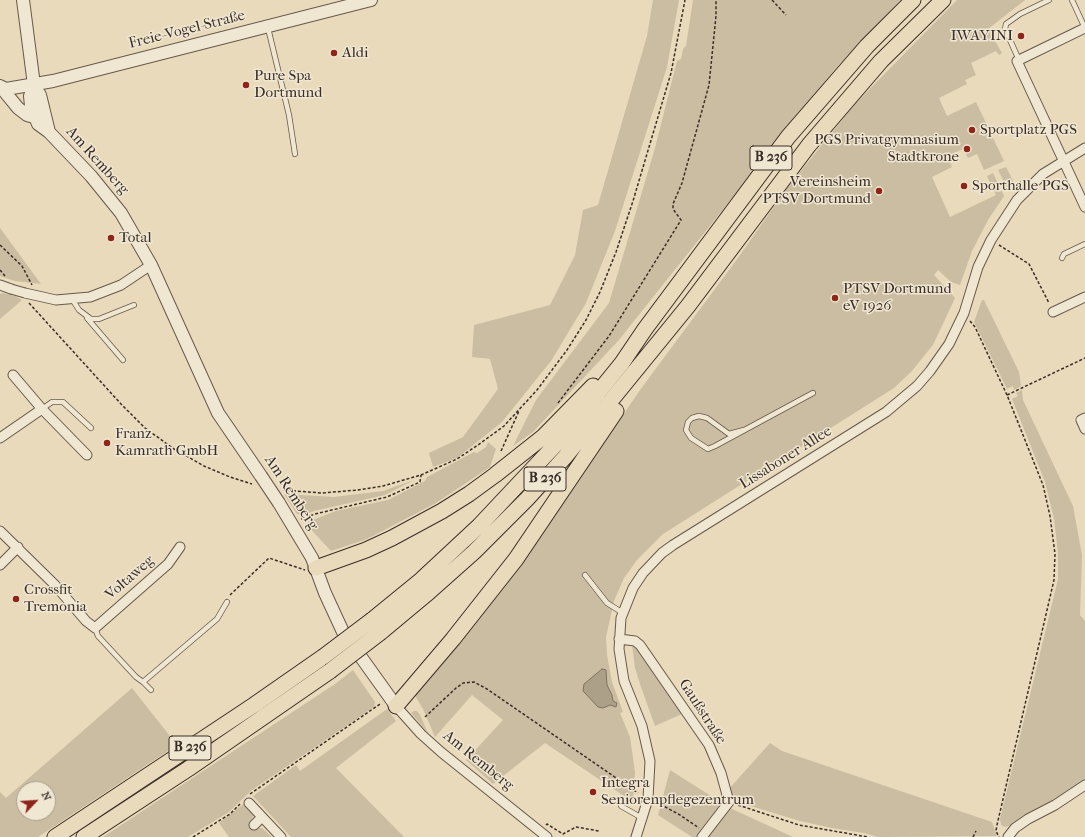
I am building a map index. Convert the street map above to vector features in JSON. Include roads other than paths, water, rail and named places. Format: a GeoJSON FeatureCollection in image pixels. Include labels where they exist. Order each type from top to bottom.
{"type":"FeatureCollection","features":[{"type":"Feature","properties":{"kind":"highway","name":"B 236"},"geometry":{"type":"LineString","coordinates":[[55,837],[254,705],[322,657],[372,620],[421,580],[479,526],[529,474],[585,410],[622,363],[645,329],[788,137],[867,46],[913,0]]}},
{"type":"Feature","properties":{"kind":"highway","name":"B 236"},"geometry":{"type":"LineString","coordinates":[[84,837],[330,671],[381,632],[449,575],[527,499],[602,414],[688,306],[783,177],[839,108],[881,62],[943,0]]}},
{"type":"Feature","properties":{"kind":"highway"},"geometry":{"type":"LineString","coordinates":[[396,706],[453,639],[516,559],[594,442],[662,348],[688,306]]}},
{"type":"Feature","properties":{"kind":"highway"},"geometry":{"type":"LineString","coordinates":[[312,570],[366,550],[408,529],[442,511],[495,476],[544,436],[566,415],[619,354],[645,329]]}},
{"type":"Feature","properties":{"kind":"street"},"geometry":{"type":"LineString","coordinates":[[23,0],[34,85],[30,96],[34,117]]}},
{"type":"Feature","properties":{"kind":"street","name":"Freie-Vogel-Straße"},"geometry":{"type":"LineString","coordinates":[[34,85],[85,74],[371,0]]}},
{"type":"Feature","properties":{"kind":"street"},"geometry":{"type":"LineString","coordinates":[[1085,28],[1017,61],[1085,207]]}},
{"type":"Feature","properties":{"kind":"street"},"geometry":{"type":"LineString","coordinates":[[0,86],[6,89],[34,85]]}},
{"type":"Feature","properties":{"kind":"street","name":"Am Remberg"},"geometry":{"type":"LineString","coordinates":[[34,85],[40,95],[49,132]]}},
{"type":"Feature","properties":{"kind":"street","name":"Am Remberg"},"geometry":{"type":"LineString","coordinates":[[0,86],[18,108],[27,115],[34,117],[42,128],[49,132],[109,195],[137,238],[218,413],[258,480],[279,503],[298,532],[312,570],[325,593],[343,632],[396,706],[421,734],[441,752],[547,837]]}},
{"type":"Feature","properties":{"kind":"street","name":"Lissaboner Allee"},"geometry":{"type":"LineString","coordinates":[[632,837],[637,832],[648,799],[650,761],[642,726],[624,681],[621,665],[619,639],[623,613],[633,588],[643,573],[662,553],[886,412],[917,386],[930,372],[949,344],[964,313],[978,267],[991,240],[1017,200],[1043,174],[1085,148]]}},
{"type":"Feature","properties":{"kind":"street"},"geometry":{"type":"LineString","coordinates":[[0,285],[28,295],[56,300],[72,300],[90,297],[110,290],[151,266]]}},
{"type":"Feature","properties":{"kind":"street"},"geometry":{"type":"LineString","coordinates":[[1053,312],[1085,297]]}},
{"type":"Feature","properties":{"kind":"street"},"geometry":{"type":"LineString","coordinates":[[13,375],[42,409],[87,454]]}},
{"type":"Feature","properties":{"kind":"street"},"geometry":{"type":"LineString","coordinates":[[0,438],[42,409]]}},
{"type":"Feature","properties":{"kind":"street"},"geometry":{"type":"LineString","coordinates":[[1085,418],[1081,420],[1085,429]]}},
{"type":"Feature","properties":{"kind":"street"},"geometry":{"type":"LineString","coordinates":[[0,531],[18,547],[86,621],[95,628]]}},
{"type":"Feature","properties":{"kind":"street"},"geometry":{"type":"LineString","coordinates":[[0,565],[18,547]]}},
{"type":"Feature","properties":{"kind":"street","name":"Voltaweg"},"geometry":{"type":"LineString","coordinates":[[95,628],[168,564],[180,547]]}},
{"type":"Feature","properties":{"kind":"street","name":"Gaußstraße"},"geometry":{"type":"LineString","coordinates":[[619,639],[635,641],[640,645],[709,745],[721,773],[729,802],[703,835]]}},
{"type":"Feature","properties":{"kind":"street"},"geometry":{"type":"LineString","coordinates":[[999,837],[1009,835],[1028,818],[1055,805],[1085,785]]}},
{"type":"Feature","properties":{"kind":"street"},"geometry":{"type":"LineString","coordinates":[[246,801],[281,837]]}},
{"type":"Feature","properties":{"kind":"street"},"geometry":{"type":"LineString","coordinates":[[254,825],[262,817]]}},
{"type":"Feature","properties":{"kind":"lane"},"geometry":{"type":"LineString","coordinates":[[1019,60],[1005,29],[1006,24],[1020,14],[1049,0]]}},
{"type":"Feature","properties":{"kind":"lane"},"geometry":{"type":"LineString","coordinates":[[1072,0],[1085,28]]}},
{"type":"Feature","properties":{"kind":"lane"},"geometry":{"type":"LineString","coordinates":[[267,26],[289,115],[295,154]]}},
{"type":"Feature","properties":{"kind":"lane"},"geometry":{"type":"LineString","coordinates":[[1062,258],[1064,254],[1085,244]]}},
{"type":"Feature","properties":{"kind":"lane"},"geometry":{"type":"LineString","coordinates":[[72,300],[123,360]]}},
{"type":"Feature","properties":{"kind":"lane"},"geometry":{"type":"LineString","coordinates":[[85,316],[92,319],[99,319],[134,305]]}},
{"type":"Feature","properties":{"kind":"lane"},"geometry":{"type":"LineString","coordinates":[[744,430],[729,434],[707,418],[699,416],[692,418],[688,422],[686,430],[691,438],[708,449],[716,446],[813,393]]}},
{"type":"Feature","properties":{"kind":"lane"},"geometry":{"type":"LineString","coordinates":[[42,409],[52,402],[63,402],[91,428]]}},
{"type":"Feature","properties":{"kind":"lane"},"geometry":{"type":"LineString","coordinates":[[585,575],[607,603],[623,613]]}},
{"type":"Feature","properties":{"kind":"lane"},"geometry":{"type":"LineString","coordinates":[[143,682],[217,619],[227,602]]}},
{"type":"Feature","properties":{"kind":"lane"},"geometry":{"type":"LineString","coordinates":[[95,628],[98,636],[136,677],[151,690]]}},
{"type":"Feature","properties":{"kind":"lane"},"geometry":{"type":"LineString","coordinates":[[619,799],[621,806],[642,818]]}},
{"type":"Feature","properties":{"kind":"place","name":"IWAYINI"},"geometry":{"type":"Point","coordinates":[1021,36]}},
{"type":"Feature","properties":{"kind":"place","name":"Aldi"},"geometry":{"type":"Point","coordinates":[334,53]}},
{"type":"Feature","properties":{"kind":"place","name":"Pure Spa Dortmund"},"geometry":{"type":"Point","coordinates":[246,85]}},
{"type":"Feature","properties":{"kind":"place","name":"Sportplatz PGS"},"geometry":{"type":"Point","coordinates":[972,130]}},
{"type":"Feature","properties":{"kind":"place","name":"PGS Privatgymnasium Stadtkrone"},"geometry":{"type":"Point","coordinates":[967,149]}},
{"type":"Feature","properties":{"kind":"place","name":"Sporthalle PGS"},"geometry":{"type":"Point","coordinates":[964,186]}},
{"type":"Feature","properties":{"kind":"place","name":"Vereinsheim PTSV Dortmund"},"geometry":{"type":"Point","coordinates":[879,191]}},
{"type":"Feature","properties":{"kind":"place","name":"Total"},"geometry":{"type":"Point","coordinates":[111,238]}},
{"type":"Feature","properties":{"kind":"place","name":"PTSV Dortmund eV 1926"},"geometry":{"type":"Point","coordinates":[835,298]}},
{"type":"Feature","properties":{"kind":"place","name":"Franz Kamrath GmbH"},"geometry":{"type":"Point","coordinates":[107,443]}},
{"type":"Feature","properties":{"kind":"place","name":"Crossfit Tremonia"},"geometry":{"type":"Point","coordinates":[16,599]}},
{"type":"Feature","properties":{"kind":"place","name":"Integra Seniorenpflegezentrum"},"geometry":{"type":"Point","coordinates":[593,792]}}]}
